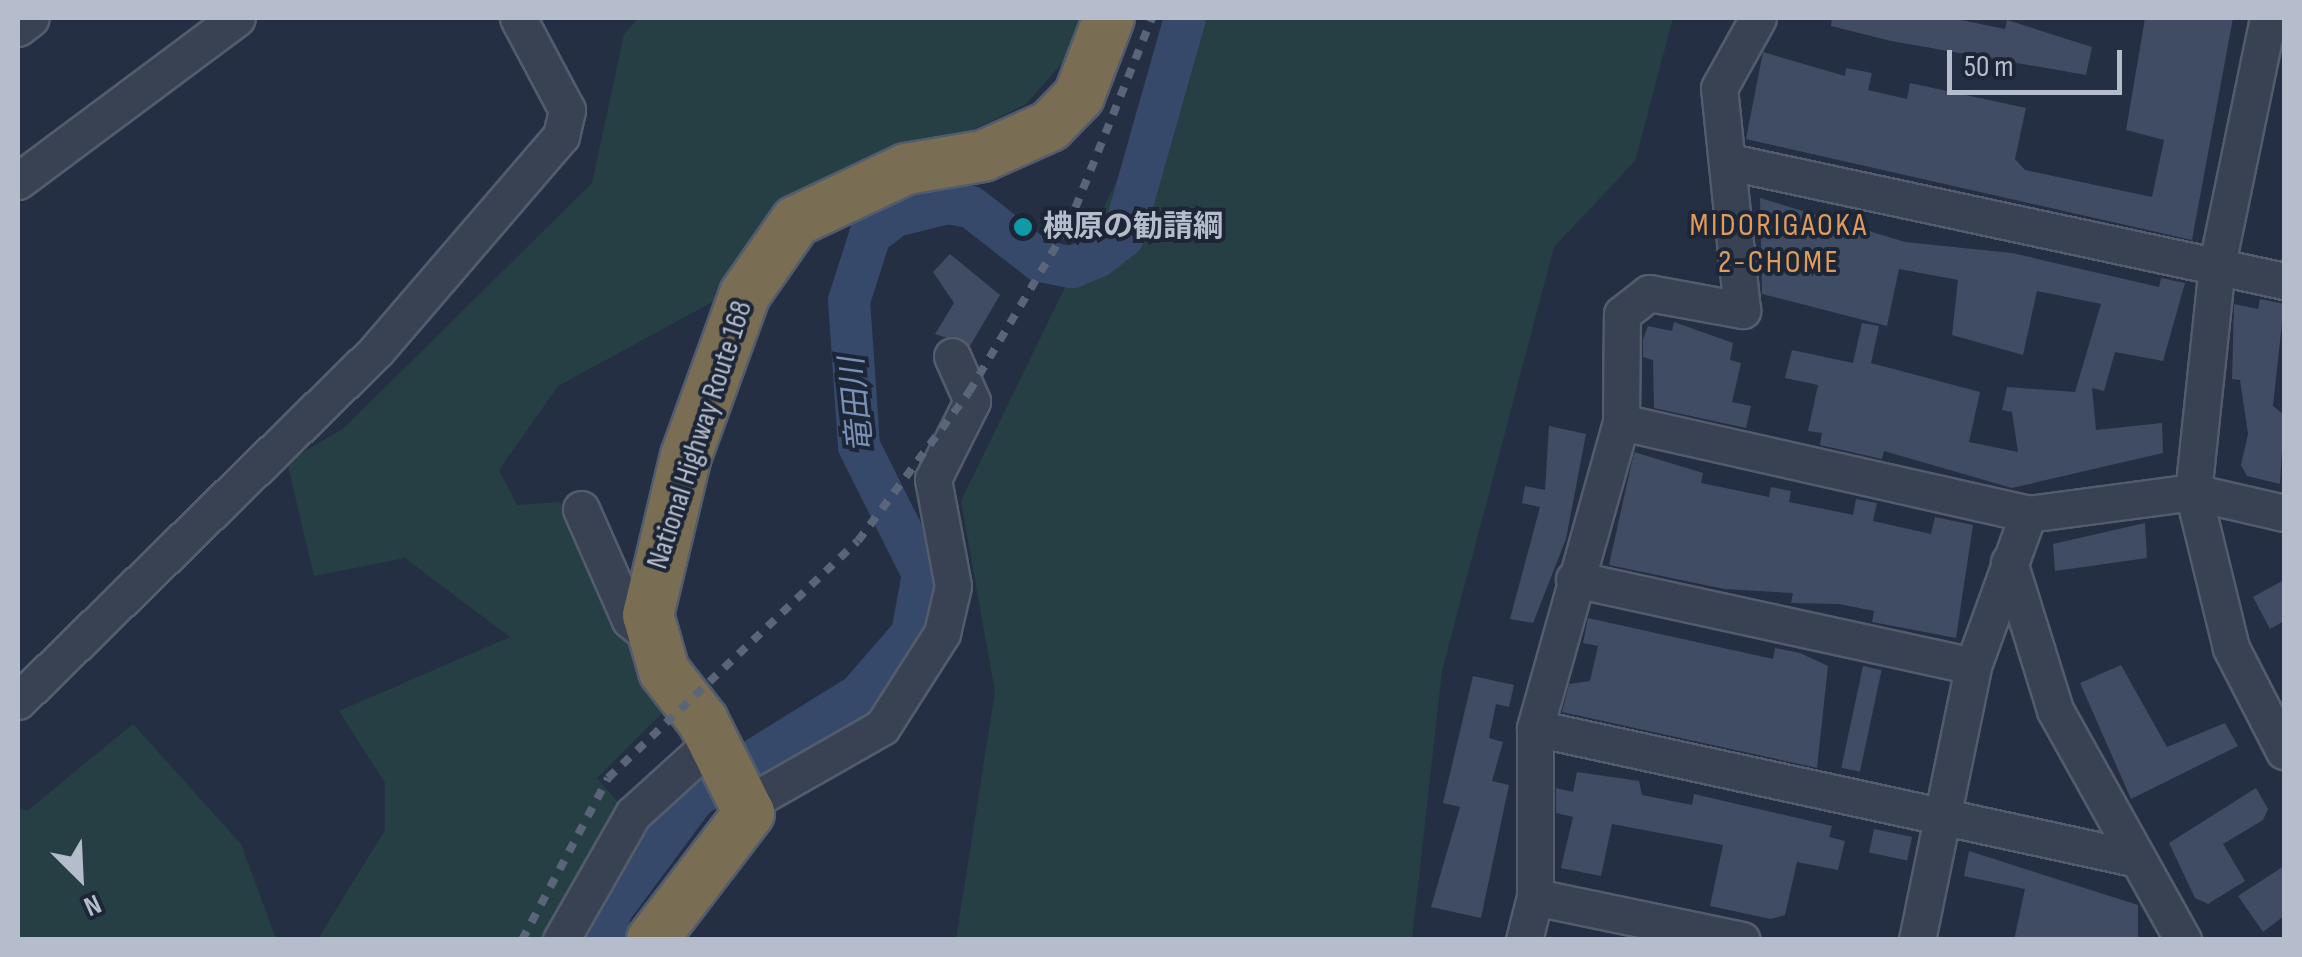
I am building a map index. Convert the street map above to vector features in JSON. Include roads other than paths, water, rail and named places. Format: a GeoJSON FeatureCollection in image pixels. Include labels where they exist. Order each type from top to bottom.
{"type":"FeatureCollection","features":[{"type":"Feature","properties":{"kind":"highway","name":"National Highway Route 168"},"geometry":{"type":"LineString","coordinates":[[731,775],[651,636],[648,592],[686,456],[766,252],[796,221],[857,188],[983,156],[1050,126],[1078,96],[1108,18]]}},
{"type":"Feature","properties":{"kind":"highway"},"geometry":{"type":"LineString","coordinates":[[652,940],[678,895],[746,828],[731,775]]}},
{"type":"Feature","properties":{"kind":"street"},"geometry":{"type":"LineString","coordinates":[[18,28],[31,18]]}},
{"type":"Feature","properties":{"kind":"street"},"geometry":{"type":"LineString","coordinates":[[18,181],[237,18]]}},
{"type":"Feature","properties":{"kind":"street"},"geometry":{"type":"LineString","coordinates":[[21,689],[363,364],[561,136],[568,110],[518,18]]}},
{"type":"Feature","properties":{"kind":"street"},"geometry":{"type":"LineString","coordinates":[[1524,940],[1535,897],[1535,728],[1621,422],[1622,314],[1649,293],[1742,310],[1730,162],[1719,88],[1758,18]]}},
{"type":"Feature","properties":{"kind":"street"},"geometry":{"type":"LineString","coordinates":[[2268,18],[2217,265],[2193,492],[2230,648],[2284,751]]}},
{"type":"Feature","properties":{"kind":"street"},"geometry":{"type":"LineString","coordinates":[[1730,162],[2284,281]]}},
{"type":"Feature","properties":{"kind":"street"},"geometry":{"type":"LineString","coordinates":[[561,940],[633,814],[731,775],[870,738],[922,676],[942,633],[953,586],[933,479],[972,401],[952,356]]}},
{"type":"Feature","properties":{"kind":"street"},"geometry":{"type":"LineString","coordinates":[[1621,422],[2028,514],[2193,492],[2284,513]]}},
{"type":"Feature","properties":{"kind":"street"},"geometry":{"type":"LineString","coordinates":[[581,508],[630,620],[651,636]]}},
{"type":"Feature","properties":{"kind":"street"},"geometry":{"type":"LineString","coordinates":[[1917,940],[1973,666],[2028,514]]}},
{"type":"Feature","properties":{"kind":"street"},"geometry":{"type":"LineString","coordinates":[[2009,562],[2055,710],[2133,858],[2183,940]]}},
{"type":"Feature","properties":{"kind":"street"},"geometry":{"type":"LineString","coordinates":[[1574,579],[1973,666]]}},
{"type":"Feature","properties":{"kind":"street"},"geometry":{"type":"LineString","coordinates":[[1535,728],[1940,820],[2133,858]]}},
{"type":"Feature","properties":{"kind":"street"},"geometry":{"type":"LineString","coordinates":[[1535,897],[1742,940]]}},
{"type":"Feature","properties":{"kind":"waterway","name":"竜田川"},"geometry":{"type":"LineString","coordinates":[[604,940],[611,910],[695,797],[859,695],[912,634],[923,574],[859,446],[849,301],[870,235],[895,216],[948,203],[971,207],[1040,261],[1072,267],[1097,257],[1123,237],[1185,18]]}},
{"type":"Feature","properties":{"kind":"railway"},"geometry":{"type":"LineString","coordinates":[[522,940],[608,778],[858,541],[969,392],[1068,226],[1152,18]]}},
{"type":"Feature","properties":{"kind":"place","name":"椣原の勧請綱"},"geometry":{"type":"Point","coordinates":[1023,227]}},
{"type":"Feature","properties":{"kind":"district","name":"MIDORIGAOKA 2-CHOME"},"geometry":{"type":"Point","coordinates":[1779,246]}}]}
